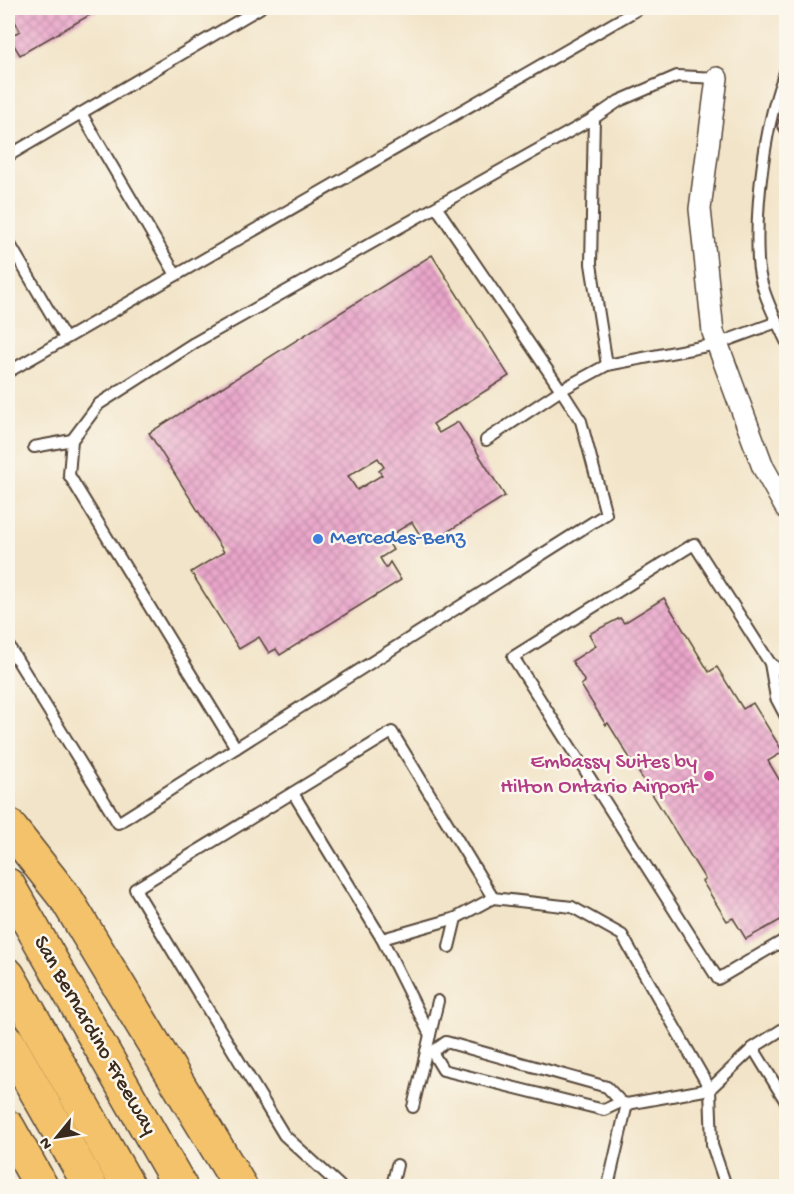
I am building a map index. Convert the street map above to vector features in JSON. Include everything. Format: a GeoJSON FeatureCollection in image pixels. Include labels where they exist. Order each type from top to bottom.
{"type":"FeatureCollection","features":[{"type":"Feature","properties":{"kind":"highway"},"geometry":{"type":"LineString","coordinates":[[8,825],[67,900],[240,1186]]}},
{"type":"Feature","properties":{"kind":"highway","name":"San Bernardino Freeway"},"geometry":{"type":"LineString","coordinates":[[8,885],[180,1186]]}},
{"type":"Feature","properties":{"kind":"highway"},"geometry":{"type":"LineString","coordinates":[[8,975],[128,1186]]}},
{"type":"Feature","properties":{"kind":"highway"},"geometry":{"type":"LineString","coordinates":[[8,1042],[90,1186]]}},
{"type":"Feature","properties":{"kind":"highway"},"geometry":{"type":"LineString","coordinates":[[8,1127],[41,1186]]}},
{"type":"Feature","properties":{"kind":"street"},"geometry":{"type":"LineString","coordinates":[[717,78],[700,209],[713,332],[763,467],[786,508]]}},
{"type":"Feature","properties":{"kind":"lane"},"geometry":{"type":"LineString","coordinates":[[8,156],[260,8]]}},
{"type":"Feature","properties":{"kind":"lane"},"geometry":{"type":"LineString","coordinates":[[8,372],[640,8]]}},
{"type":"Feature","properties":{"kind":"lane"},"geometry":{"type":"LineString","coordinates":[[786,70],[777,91],[768,133],[760,202],[758,262],[765,298],[786,341]]}},
{"type":"Feature","properties":{"kind":"lane"},"geometry":{"type":"LineString","coordinates":[[236,748],[69,475],[72,440],[99,404],[194,343],[436,208],[594,118],[619,101],[677,76],[717,78]]}},
{"type":"Feature","properties":{"kind":"lane"},"geometry":{"type":"LineString","coordinates":[[81,113],[176,275]]}},
{"type":"Feature","properties":{"kind":"lane"},"geometry":{"type":"LineString","coordinates":[[594,118],[591,264],[607,365]]}},
{"type":"Feature","properties":{"kind":"lane"},"geometry":{"type":"LineString","coordinates":[[8,645],[118,823],[606,514],[581,421],[436,208]]}},
{"type":"Feature","properties":{"kind":"lane"},"geometry":{"type":"LineString","coordinates":[[8,241],[65,338]]}},
{"type":"Feature","properties":{"kind":"lane"},"geometry":{"type":"LineString","coordinates":[[486,440],[561,390],[607,365],[717,344],[777,322]]}},
{"type":"Feature","properties":{"kind":"lane"},"geometry":{"type":"LineString","coordinates":[[34,447],[72,440]]}},
{"type":"Feature","properties":{"kind":"lane"},"geometry":{"type":"LineString","coordinates":[[786,717],[776,698],[770,663],[694,544],[513,657],[718,979],[786,939]]}},
{"type":"Feature","properties":{"kind":"lane"},"geometry":{"type":"LineString","coordinates":[[770,663],[786,674]]}},
{"type":"Feature","properties":{"kind":"lane"},"geometry":{"type":"LineString","coordinates":[[340,1186],[284,1136],[135,890],[392,732],[493,898]]}},
{"type":"Feature","properties":{"kind":"lane"},"geometry":{"type":"LineString","coordinates":[[293,793],[382,939],[430,1035]]}},
{"type":"Feature","properties":{"kind":"lane"},"geometry":{"type":"LineString","coordinates":[[382,939],[456,918],[493,898],[572,907],[622,935],[710,1089],[712,1145],[726,1186]]}},
{"type":"Feature","properties":{"kind":"lane"},"geometry":{"type":"LineString","coordinates":[[449,947],[456,918]]}},
{"type":"Feature","properties":{"kind":"lane"},"geometry":{"type":"LineString","coordinates":[[413,1107],[429,1052],[430,1035],[438,1001]]}},
{"type":"Feature","properties":{"kind":"lane"},"geometry":{"type":"LineString","coordinates":[[429,1052],[443,1070],[604,1110],[624,1103],[710,1089],[753,1048],[786,1027]]}},
{"type":"Feature","properties":{"kind":"lane"},"geometry":{"type":"LineString","coordinates":[[429,1052],[446,1042],[607,1087],[624,1103]]}},
{"type":"Feature","properties":{"kind":"lane"},"geometry":{"type":"LineString","coordinates":[[753,1048],[786,1102]]}},
{"type":"Feature","properties":{"kind":"lane"},"geometry":{"type":"LineString","coordinates":[[608,1186],[624,1103]]}},
{"type":"Feature","properties":{"kind":"lane"},"geometry":{"type":"LineString","coordinates":[[392,1186],[397,1165]]}},
{"type":"Feature","properties":{"kind":"building"},"geometry":{"type":"Polygon","coordinates":[[[8,8],[102,8],[20,55],[9,37],[20,31],[8,8]]]}},
{"type":"Feature","properties":{"kind":"building"},"geometry":{"type":"Polygon","coordinates":[[[786,99],[786,142],[777,126],[786,99]]]}},
{"type":"Feature","properties":{"kind":"building"},"geometry":{"type":"Polygon","coordinates":[[[432,255],[509,376],[433,424],[439,433],[458,422],[505,496],[426,545],[412,522],[386,538],[393,550],[380,558],[386,568],[390,562],[401,580],[280,655],[276,649],[269,653],[259,637],[239,649],[191,572],[224,552],[149,433],[432,255]],[[378,458],[348,476],[357,490],[382,475],[379,471],[384,467],[378,458]]]}},
{"type":"Feature","properties":{"kind":"building"},"geometry":{"type":"Polygon","coordinates":[[[786,257],[786,271],[780,261],[786,257]]]}},
{"type":"Feature","properties":{"kind":"building","name":"Embassy Suites by Hilton Ontario Airport"},"geometry":{"type":"Polygon","coordinates":[[[664,598],[709,672],[717,667],[743,709],[753,703],[783,752],[768,761],[786,791],[786,903],[784,905],[786,917],[746,939],[733,918],[727,921],[702,881],[705,879],[608,723],[606,725],[581,685],[585,682],[572,661],[596,646],[589,634],[620,618],[624,623],[664,598]]]}},
{"type":"Feature","properties":{"kind":"place","name":"Mercedes-Benz"},"geometry":{"type":"Point","coordinates":[318,539]}},
{"type":"Feature","properties":{"kind":"place","name":"Embassy Suites by Hilton Ontario Airport"},"geometry":{"type":"Point","coordinates":[709,776]}}]}
